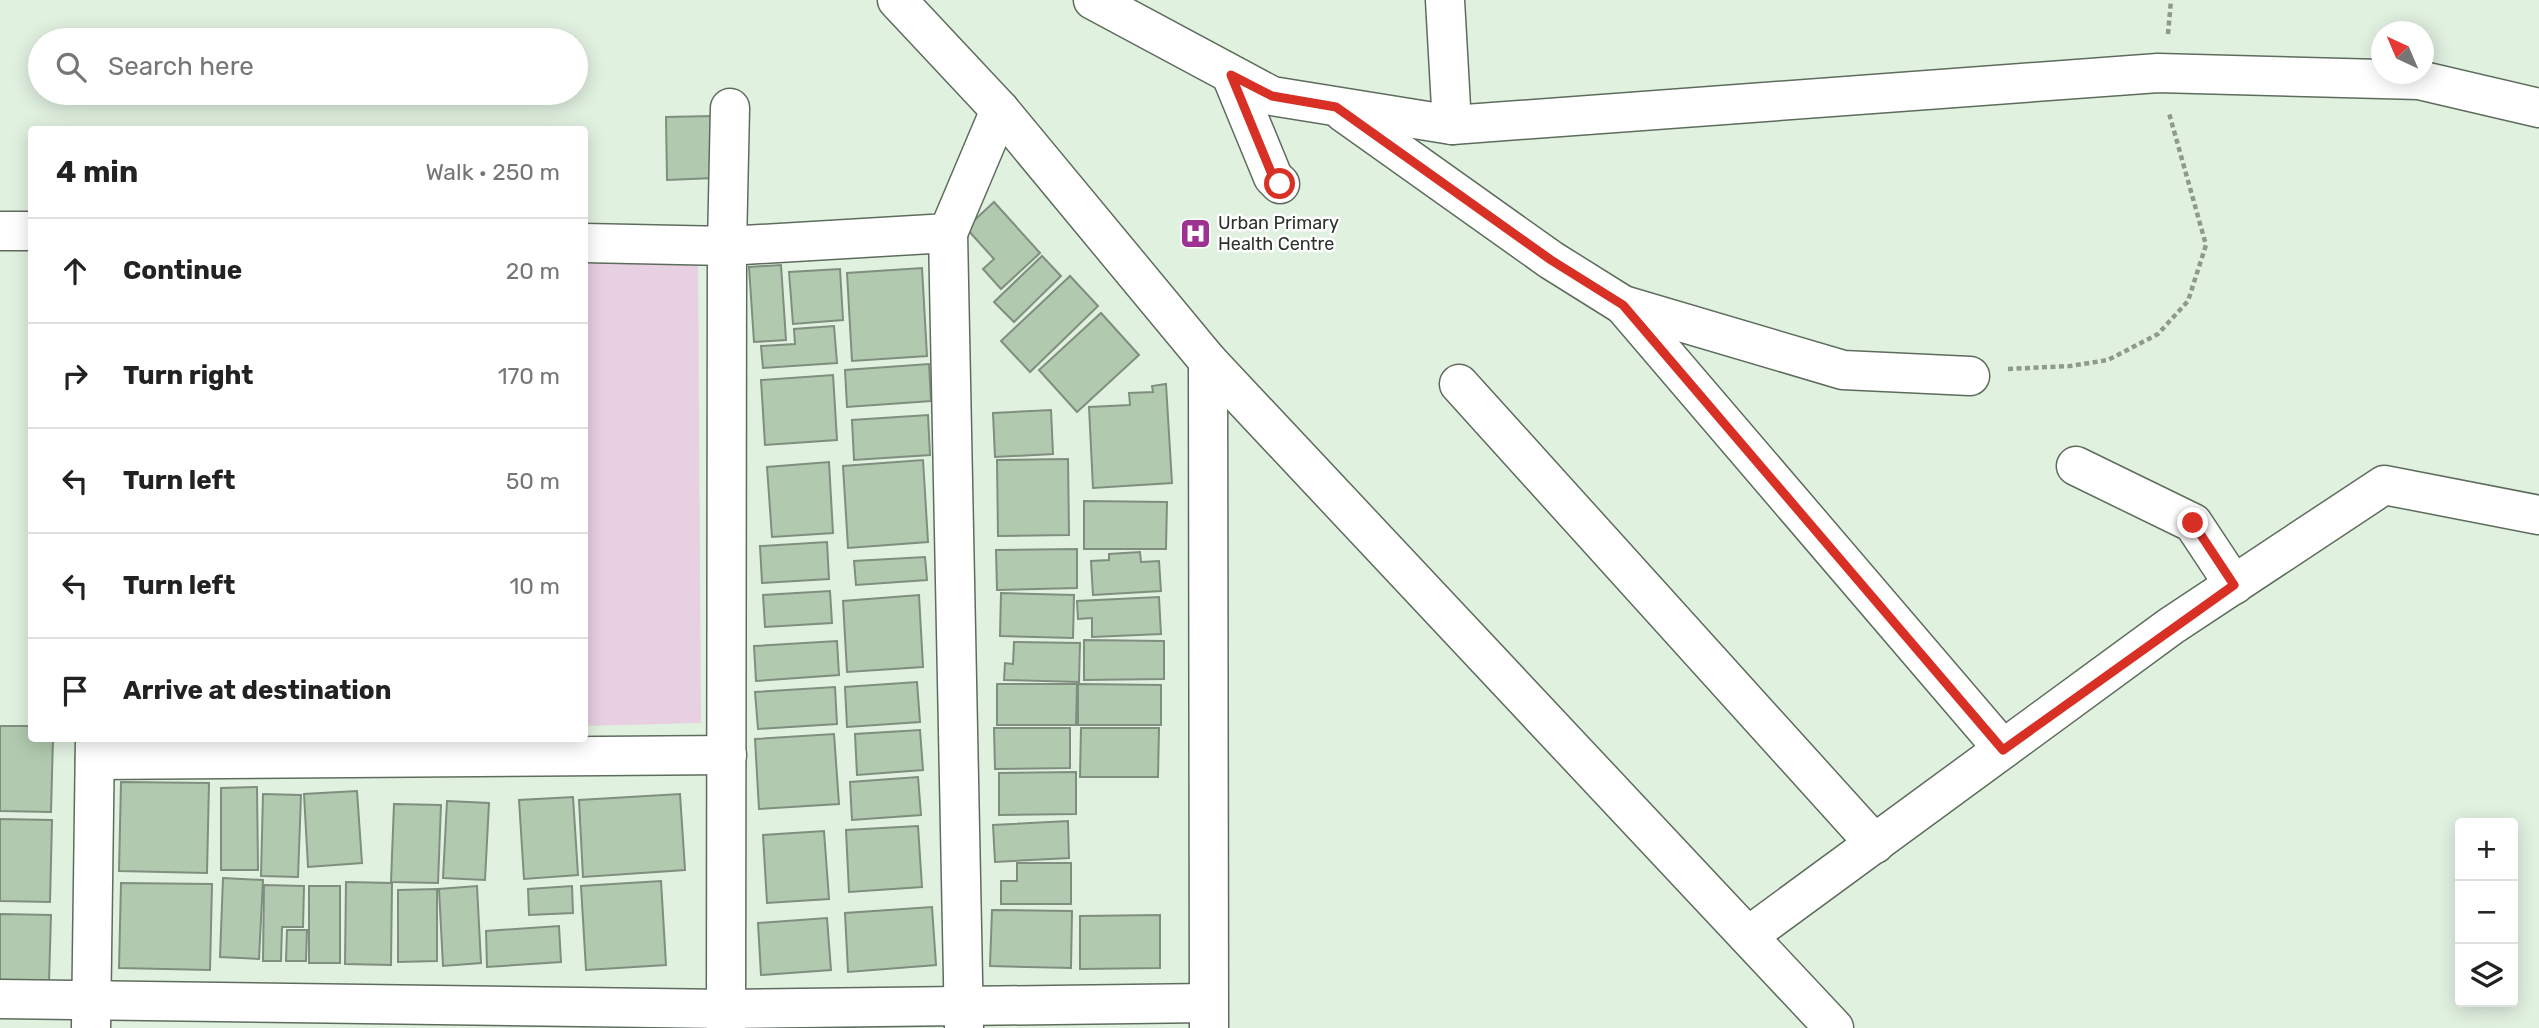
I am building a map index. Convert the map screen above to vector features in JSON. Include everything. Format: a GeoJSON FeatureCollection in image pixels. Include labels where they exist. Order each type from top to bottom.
{"type":"FeatureCollection","features":[{"type":"Feature","properties":{"kind":"street"},"geometry":{"type":"LineString","coordinates":[[897,0],[1000,110],[1208,361],[1834,1028]]}},
{"type":"Feature","properties":{"kind":"street"},"geometry":{"type":"LineString","coordinates":[[1093,0],[1272,96],[1452,125],[2158,73],[2419,80],[2539,108]]}},
{"type":"Feature","properties":{"kind":"street"},"geometry":{"type":"LineString","coordinates":[[1445,0],[1452,125]]}},
{"type":"Feature","properties":{"kind":"street"},"geometry":{"type":"LineString","coordinates":[[1231,75],[1273,177],[1280,184]]}},
{"type":"Feature","properties":{"kind":"street"},"geometry":{"type":"LineString","coordinates":[[1336,107],[1551,260],[1623,305],[1843,370],[1970,376]]}},
{"type":"Feature","properties":{"kind":"street"},"geometry":{"type":"LineString","coordinates":[[726,1018],[727,246],[730,108]]}},
{"type":"Feature","properties":{"kind":"street"},"geometry":{"type":"LineString","coordinates":[[964,1018],[948,233],[1000,110]]}},
{"type":"Feature","properties":{"kind":"street"},"geometry":{"type":"LineString","coordinates":[[0,231],[28,231]]}},
{"type":"Feature","properties":{"kind":"street"},"geometry":{"type":"LineString","coordinates":[[588,243],[727,246],[948,233]]}},
{"type":"Feature","properties":{"kind":"street"},"geometry":{"type":"LineString","coordinates":[[1623,305],[2003,750]]}},
{"type":"Feature","properties":{"kind":"street"},"geometry":{"type":"LineString","coordinates":[[0,999],[91,1013],[726,1018],[1209,1015],[1208,361]]}},
{"type":"Feature","properties":{"kind":"street"},"geometry":{"type":"LineString","coordinates":[[1459,384],[1875,844]]}},
{"type":"Feature","properties":{"kind":"street"},"geometry":{"type":"LineString","coordinates":[[2076,466],[2193,523],[2234,585]]}},
{"type":"Feature","properties":{"kind":"street"},"geometry":{"type":"LineString","coordinates":[[1748,936],[2234,585],[2384,485],[2539,515]]}},
{"type":"Feature","properties":{"kind":"street"},"geometry":{"type":"LineString","coordinates":[[91,1013],[95,749],[727,755]]}},
{"type":"Feature","properties":{"kind":"path"},"geometry":{"type":"LineString","coordinates":[[1970,376],[1998,369],[2070,366],[2108,360],[2158,334],[2188,302],[2206,245],[2158,73],[2169,29],[2171,0]]}},
{"type":"Feature","properties":{"kind":"shaded area"},"geometry":{"type":"Polygon","coordinates":[[[588,260],[698,262],[701,723],[588,726],[588,260]]]}},
{"type":"Feature","properties":{"kind":"building"},"geometry":{"type":"Polygon","coordinates":[[[712,116],[714,178],[667,180],[666,117],[712,116]]]}},
{"type":"Feature","properties":{"kind":"building"},"geometry":{"type":"Polygon","coordinates":[[[994,202],[1040,253],[1001,289],[983,269],[994,259],[966,228],[994,202]]]}},
{"type":"Feature","properties":{"kind":"building"},"geometry":{"type":"Polygon","coordinates":[[[1042,256],[1061,276],[1014,322],[994,302],[1042,256]]]}},
{"type":"Feature","properties":{"kind":"building"},"geometry":{"type":"Polygon","coordinates":[[[781,265],[786,340],[754,342],[749,267],[781,265]]]}},
{"type":"Feature","properties":{"kind":"building"},"geometry":{"type":"Polygon","coordinates":[[[922,268],[927,356],[852,361],[847,273],[922,268]]]}},
{"type":"Feature","properties":{"kind":"building"},"geometry":{"type":"Polygon","coordinates":[[[840,269],[843,320],[793,324],[789,272],[840,269]]]}},
{"type":"Feature","properties":{"kind":"building"},"geometry":{"type":"Polygon","coordinates":[[[1070,276],[1098,306],[1030,372],[1001,341],[1070,276]]]}},
{"type":"Feature","properties":{"kind":"building"},"geometry":{"type":"Polygon","coordinates":[[[1101,313],[1139,355],[1077,412],[1039,370],[1101,313]]]}},
{"type":"Feature","properties":{"kind":"building"},"geometry":{"type":"Polygon","coordinates":[[[834,326],[837,363],[763,368],[761,346],[795,344],[794,329],[834,326]]]}},
{"type":"Feature","properties":{"kind":"building"},"geometry":{"type":"Polygon","coordinates":[[[929,364],[931,401],[847,407],[845,370],[929,364]]]}},
{"type":"Feature","properties":{"kind":"building"},"geometry":{"type":"Polygon","coordinates":[[[833,375],[837,440],[765,445],[761,380],[833,375]]]}},
{"type":"Feature","properties":{"kind":"building"},"geometry":{"type":"Polygon","coordinates":[[[1166,384],[1172,483],[1093,488],[1089,407],[1130,405],[1129,393],[1153,392],[1152,386],[1166,384]]]}},
{"type":"Feature","properties":{"kind":"building"},"geometry":{"type":"Polygon","coordinates":[[[1051,410],[1053,454],[995,457],[993,413],[1051,410]]]}},
{"type":"Feature","properties":{"kind":"building"},"geometry":{"type":"Polygon","coordinates":[[[928,415],[930,455],[854,460],[852,420],[928,415]]]}},
{"type":"Feature","properties":{"kind":"building"},"geometry":{"type":"Polygon","coordinates":[[[1068,459],[1069,535],[998,536],[997,460],[1068,459]]]}},
{"type":"Feature","properties":{"kind":"building"},"geometry":{"type":"Polygon","coordinates":[[[923,460],[928,542],[848,548],[843,466],[923,460]]]}},
{"type":"Feature","properties":{"kind":"building"},"geometry":{"type":"Polygon","coordinates":[[[829,462],[833,533],[772,537],[767,467],[829,462]]]}},
{"type":"Feature","properties":{"kind":"building"},"geometry":{"type":"Polygon","coordinates":[[[1084,501],[1167,502],[1166,549],[1084,549],[1084,501]]]}},
{"type":"Feature","properties":{"kind":"building"},"geometry":{"type":"Polygon","coordinates":[[[827,542],[829,579],[762,583],[760,546],[827,542]]]}},
{"type":"Feature","properties":{"kind":"building"},"geometry":{"type":"Polygon","coordinates":[[[1077,549],[1077,588],[997,590],[996,550],[1077,549]]]}},
{"type":"Feature","properties":{"kind":"building"},"geometry":{"type":"Polygon","coordinates":[[[1140,552],[1141,562],[1159,561],[1161,591],[1093,595],[1091,561],[1109,560],[1109,554],[1140,552]]]}},
{"type":"Feature","properties":{"kind":"building"},"geometry":{"type":"Polygon","coordinates":[[[925,557],[927,580],[856,585],[854,561],[925,557]]]}},
{"type":"Feature","properties":{"kind":"building"},"geometry":{"type":"Polygon","coordinates":[[[830,591],[832,623],[765,627],[763,595],[830,591]]]}},
{"type":"Feature","properties":{"kind":"building"},"geometry":{"type":"Polygon","coordinates":[[[1001,593],[1074,595],[1073,638],[1000,636],[1001,593]]]}},
{"type":"Feature","properties":{"kind":"building"},"geometry":{"type":"Polygon","coordinates":[[[919,595],[923,667],[847,672],[843,601],[919,595]]]}},
{"type":"Feature","properties":{"kind":"building"},"geometry":{"type":"Polygon","coordinates":[[[1159,597],[1161,634],[1092,637],[1092,618],[1078,619],[1077,601],[1159,597]]]}},
{"type":"Feature","properties":{"kind":"building"},"geometry":{"type":"Polygon","coordinates":[[[1084,640],[1164,641],[1164,679],[1084,680],[1084,640]]]}},
{"type":"Feature","properties":{"kind":"building"},"geometry":{"type":"Polygon","coordinates":[[[837,641],[839,675],[756,681],[754,646],[837,641]]]}},
{"type":"Feature","properties":{"kind":"building"},"geometry":{"type":"Polygon","coordinates":[[[1014,642],[1080,643],[1079,682],[1004,680],[1005,663],[1013,664],[1014,642]]]}},
{"type":"Feature","properties":{"kind":"building"},"geometry":{"type":"Polygon","coordinates":[[[917,682],[920,722],[847,727],[845,687],[917,682]]]}},
{"type":"Feature","properties":{"kind":"building"},"geometry":{"type":"Polygon","coordinates":[[[997,684],[1077,684],[1076,725],[997,725],[997,684]]]}},
{"type":"Feature","properties":{"kind":"building"},"geometry":{"type":"Polygon","coordinates":[[[1078,684],[1161,685],[1161,725],[1078,725],[1078,684]]]}},
{"type":"Feature","properties":{"kind":"building"},"geometry":{"type":"Polygon","coordinates":[[[835,687],[837,724],[758,729],[755,692],[835,687]]]}},
{"type":"Feature","properties":{"kind":"building"},"geometry":{"type":"Polygon","coordinates":[[[0,726],[28,726],[28,742],[53,742],[51,812],[0,811],[0,726]]]}},
{"type":"Feature","properties":{"kind":"building"},"geometry":{"type":"Polygon","coordinates":[[[994,728],[1070,728],[1070,768],[995,769],[994,728]]]}},
{"type":"Feature","properties":{"kind":"building"},"geometry":{"type":"Polygon","coordinates":[[[1081,728],[1159,728],[1158,777],[1080,777],[1081,728]]]}},
{"type":"Feature","properties":{"kind":"building"},"geometry":{"type":"Polygon","coordinates":[[[920,730],[923,770],[857,775],[855,734],[920,730]]]}},
{"type":"Feature","properties":{"kind":"building"},"geometry":{"type":"Polygon","coordinates":[[[834,734],[839,804],[759,809],[755,739],[834,734]]]}},
{"type":"Feature","properties":{"kind":"building"},"geometry":{"type":"Polygon","coordinates":[[[1076,772],[1076,814],[999,815],[999,773],[1076,772]]]}},
{"type":"Feature","properties":{"kind":"building"},"geometry":{"type":"Polygon","coordinates":[[[918,777],[921,815],[852,820],[850,782],[918,777]]]}},
{"type":"Feature","properties":{"kind":"building"},"geometry":{"type":"Polygon","coordinates":[[[121,782],[209,783],[207,873],[119,871],[121,782]]]}},
{"type":"Feature","properties":{"kind":"building"},"geometry":{"type":"Polygon","coordinates":[[[257,787],[258,870],[221,870],[221,788],[257,787]]]}},
{"type":"Feature","properties":{"kind":"building"},"geometry":{"type":"Polygon","coordinates":[[[357,791],[362,863],[308,867],[304,794],[357,791]]]}},
{"type":"Feature","properties":{"kind":"building"},"geometry":{"type":"Polygon","coordinates":[[[263,794],[301,795],[298,877],[261,876],[263,794]]]}},
{"type":"Feature","properties":{"kind":"building"},"geometry":{"type":"Polygon","coordinates":[[[680,794],[685,870],[583,877],[579,800],[680,794]]]}},
{"type":"Feature","properties":{"kind":"building"},"geometry":{"type":"Polygon","coordinates":[[[573,797],[578,875],[524,879],[519,800],[573,797]]]}},
{"type":"Feature","properties":{"kind":"building"},"geometry":{"type":"Polygon","coordinates":[[[447,801],[489,803],[485,880],[443,878],[447,801]]]}},
{"type":"Feature","properties":{"kind":"building"},"geometry":{"type":"Polygon","coordinates":[[[394,804],[441,805],[438,883],[391,882],[394,804]]]}},
{"type":"Feature","properties":{"kind":"building"},"geometry":{"type":"Polygon","coordinates":[[[0,819],[52,820],[50,902],[0,901],[0,819]]]}},
{"type":"Feature","properties":{"kind":"building"},"geometry":{"type":"Polygon","coordinates":[[[1068,821],[1069,858],[995,862],[993,825],[1068,821]]]}},
{"type":"Feature","properties":{"kind":"building"},"geometry":{"type":"Polygon","coordinates":[[[918,826],[922,887],[849,892],[846,830],[918,826]]]}},
{"type":"Feature","properties":{"kind":"building"},"geometry":{"type":"Polygon","coordinates":[[[824,831],[829,899],[767,903],[763,835],[824,831]]]}},
{"type":"Feature","properties":{"kind":"building"},"geometry":{"type":"Polygon","coordinates":[[[1017,863],[1071,863],[1071,904],[1001,904],[1001,881],[1017,881],[1017,863]]]}},
{"type":"Feature","properties":{"kind":"building"},"geometry":{"type":"Polygon","coordinates":[[[223,878],[263,880],[259,959],[220,957],[223,878]]]}},
{"type":"Feature","properties":{"kind":"building"},"geometry":{"type":"Polygon","coordinates":[[[661,881],[666,965],[586,970],[581,886],[661,881]]]}},
{"type":"Feature","properties":{"kind":"building"},"geometry":{"type":"Polygon","coordinates":[[[346,882],[392,883],[391,965],[345,964],[346,882]]]}},
{"type":"Feature","properties":{"kind":"building"},"geometry":{"type":"Polygon","coordinates":[[[121,883],[212,884],[210,970],[119,968],[121,883]]]}},
{"type":"Feature","properties":{"kind":"building"},"geometry":{"type":"Polygon","coordinates":[[[264,885],[304,886],[303,927],[282,927],[281,961],[263,961],[264,885]]]}},
{"type":"Feature","properties":{"kind":"building"},"geometry":{"type":"Polygon","coordinates":[[[309,886],[340,886],[340,963],[309,963],[309,886]]]}},
{"type":"Feature","properties":{"kind":"building"},"geometry":{"type":"Polygon","coordinates":[[[477,886],[481,963],[443,966],[439,889],[477,886]]]}},
{"type":"Feature","properties":{"kind":"building"},"geometry":{"type":"Polygon","coordinates":[[[572,886],[573,913],[529,915],[528,889],[572,886]]]}},
{"type":"Feature","properties":{"kind":"building"},"geometry":{"type":"Polygon","coordinates":[[[437,889],[437,961],[398,962],[398,890],[437,889]]]}},
{"type":"Feature","properties":{"kind":"building"},"geometry":{"type":"Polygon","coordinates":[[[932,907],[936,965],[848,972],[845,913],[932,907]]]}},
{"type":"Feature","properties":{"kind":"building"},"geometry":{"type":"Polygon","coordinates":[[[992,910],[1072,911],[1071,968],[990,966],[992,910]]]}},
{"type":"Feature","properties":{"kind":"building"},"geometry":{"type":"Polygon","coordinates":[[[0,914],[51,915],[49,982],[0,981],[0,914]]]}},
{"type":"Feature","properties":{"kind":"building"},"geometry":{"type":"Polygon","coordinates":[[[1160,915],[1160,968],[1080,969],[1080,916],[1160,915]]]}},
{"type":"Feature","properties":{"kind":"building"},"geometry":{"type":"Polygon","coordinates":[[[827,918],[831,970],[761,975],[758,923],[827,918]]]}},
{"type":"Feature","properties":{"kind":"building"},"geometry":{"type":"Polygon","coordinates":[[[559,926],[561,962],[487,967],[486,931],[559,926]]]}},
{"type":"Feature","properties":{"kind":"building"},"geometry":{"type":"Polygon","coordinates":[[[287,930],[307,930],[306,961],[286,961],[287,930]]]}},
{"type":"Feature","properties":{"kind":"place","name":"Urban Primary Health Centre"},"geometry":{"type":"Point","coordinates":[1195,233]}},
{"type":"Feature","properties":{"kind":"route"},"geometry":{"type":"LineString","coordinates":[[1280,184],[1273,177],[1231,75],[1272,96],[1336,107],[1551,260],[1623,305],[2003,750],[2171,626],[2234,585],[2193,523]]}}]}
